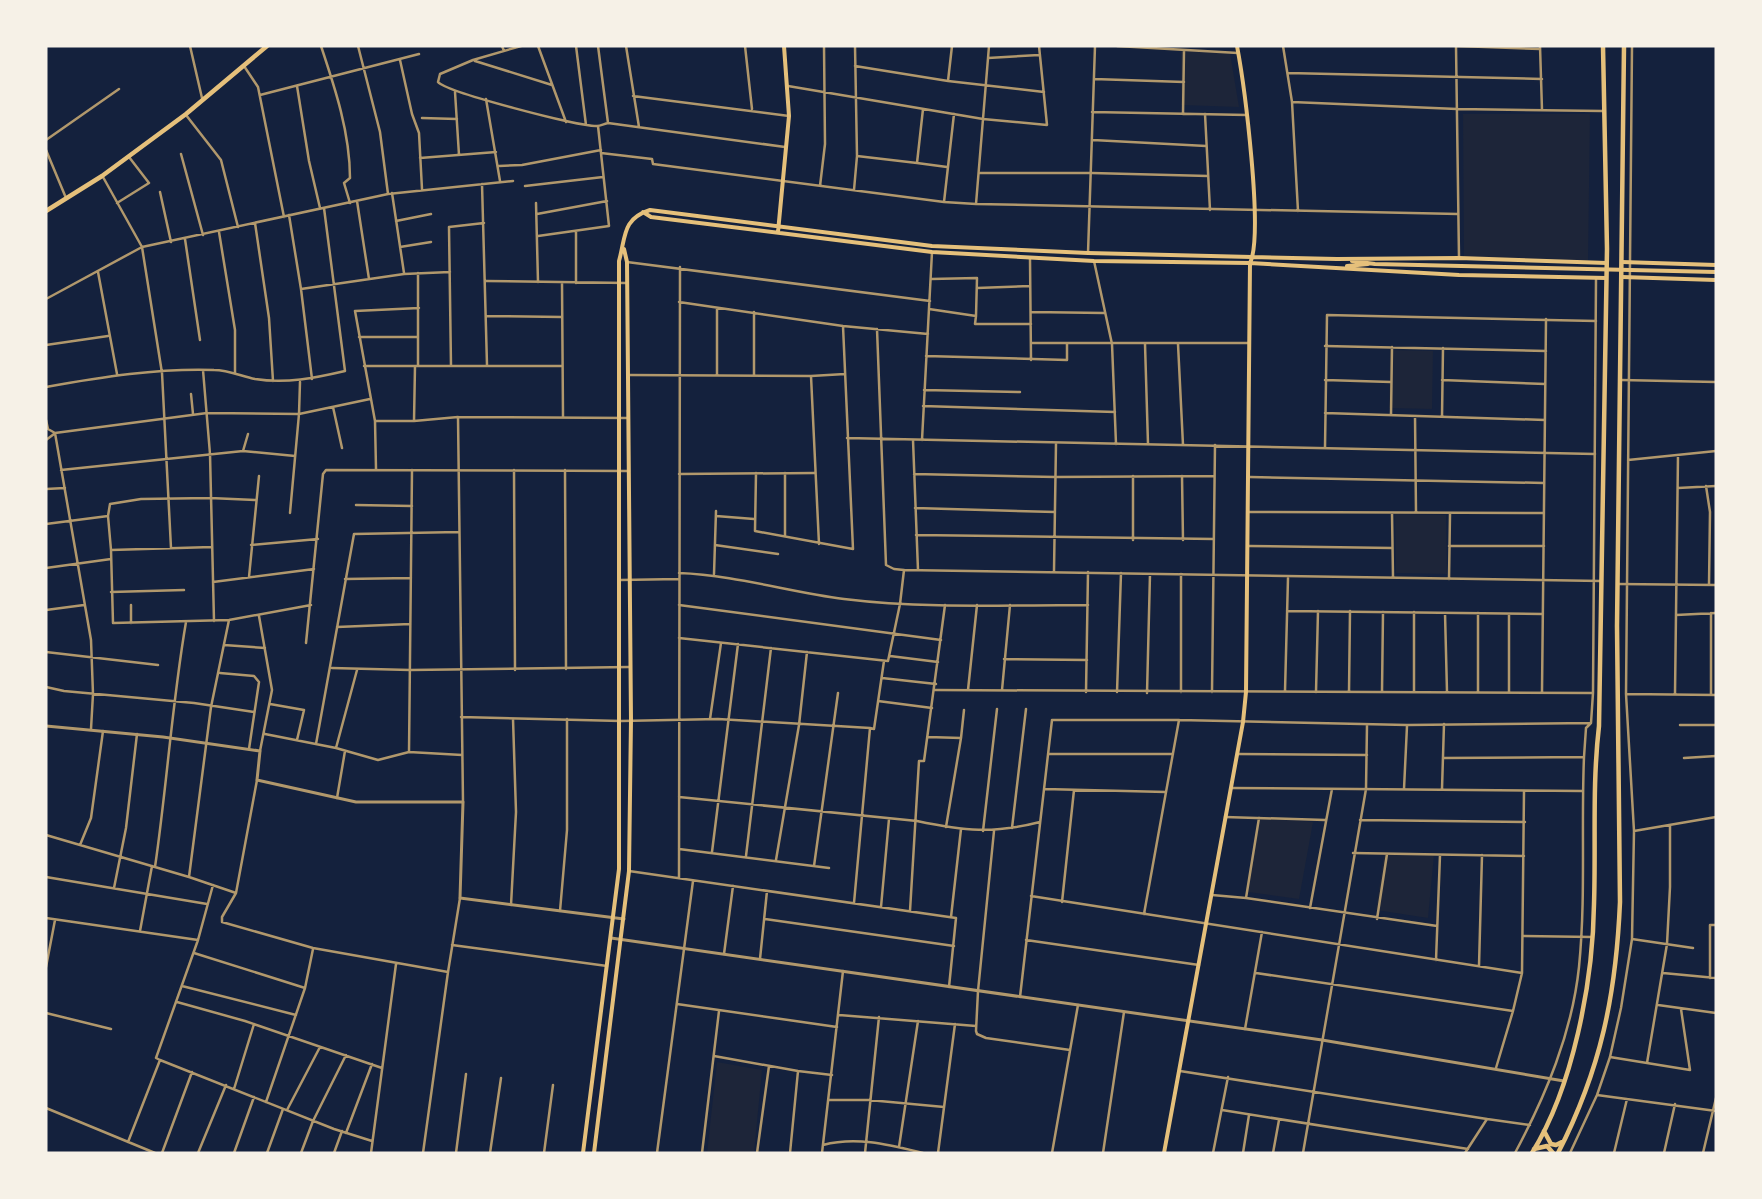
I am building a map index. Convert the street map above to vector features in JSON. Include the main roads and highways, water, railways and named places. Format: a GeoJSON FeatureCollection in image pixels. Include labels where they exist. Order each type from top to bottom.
{"type":"FeatureCollection","features":[{"type":"Feature","properties":{"kind":"main road"},"geometry":{"type":"LineString","coordinates":[[46,211],[102,176],[186,114],[202,98],[244,66],[261,48],[267,46]]}},
{"type":"Feature","properties":{"kind":"main road"},"geometry":{"type":"LineString","coordinates":[[778,232],[788,148],[788,86],[784,46]]}},
{"type":"Feature","properties":{"kind":"main road"},"geometry":{"type":"LineString","coordinates":[[1164,1153],[1224,817],[1243,722],[1246,692],[1250,478],[1250,263],[1254,256],[1254,210],[1247,115],[1237,46]]}},
{"type":"Feature","properties":{"kind":"main road"},"geometry":{"type":"LineString","coordinates":[[1533,1151],[1544,1131],[1564,1081],[1587,991],[1595,890],[1593,782],[1599,726],[1607,263],[1606,111],[1603,46]]}},
{"type":"Feature","properties":{"kind":"main road"},"geometry":{"type":"LineString","coordinates":[[1558,1153],[1590,1082],[1604,1038],[1613,992],[1618,947],[1620,902],[1618,584],[1624,46]]}},
{"type":"Feature","properties":{"kind":"main road"},"geometry":{"type":"LineString","coordinates":[[583,1153],[619,869],[621,667],[618,471],[619,261],[628,224],[634,216],[650,210],[932,246],[1088,253],[1337,259],[1459,258],[1607,263]]}},
{"type":"Feature","properties":{"kind":"main road"},"geometry":{"type":"LineString","coordinates":[[643,212],[651,217],[932,252],[1030,259],[1250,263],[1450,274],[1606,278]]}},
{"type":"Feature","properties":{"kind":"main road"},"geometry":{"type":"LineString","coordinates":[[594,1153],[630,871],[631,720],[629,667],[628,283],[627,262],[623,247]]}},
{"type":"Feature","properties":{"kind":"main road"},"geometry":{"type":"LineString","coordinates":[[1337,259],[1375,264],[1716,272]]}},
{"type":"Feature","properties":{"kind":"main road"},"geometry":{"type":"LineString","coordinates":[[1622,262],[1716,265]]}},
{"type":"Feature","properties":{"kind":"main road"},"geometry":{"type":"LineString","coordinates":[[1335,268],[1375,264]]}},
{"type":"Feature","properties":{"kind":"main road"},"geometry":{"type":"LineString","coordinates":[[1622,277],[1716,280]]}},
{"type":"Feature","properties":{"kind":"main road"},"geometry":{"type":"LineString","coordinates":[[1544,1131],[1551,1144],[1556,1145],[1563,1142]]}},
{"type":"Feature","properties":{"kind":"main road"},"geometry":{"type":"LineString","coordinates":[[1533,1151],[1547,1146],[1553,1153]]}}]}
